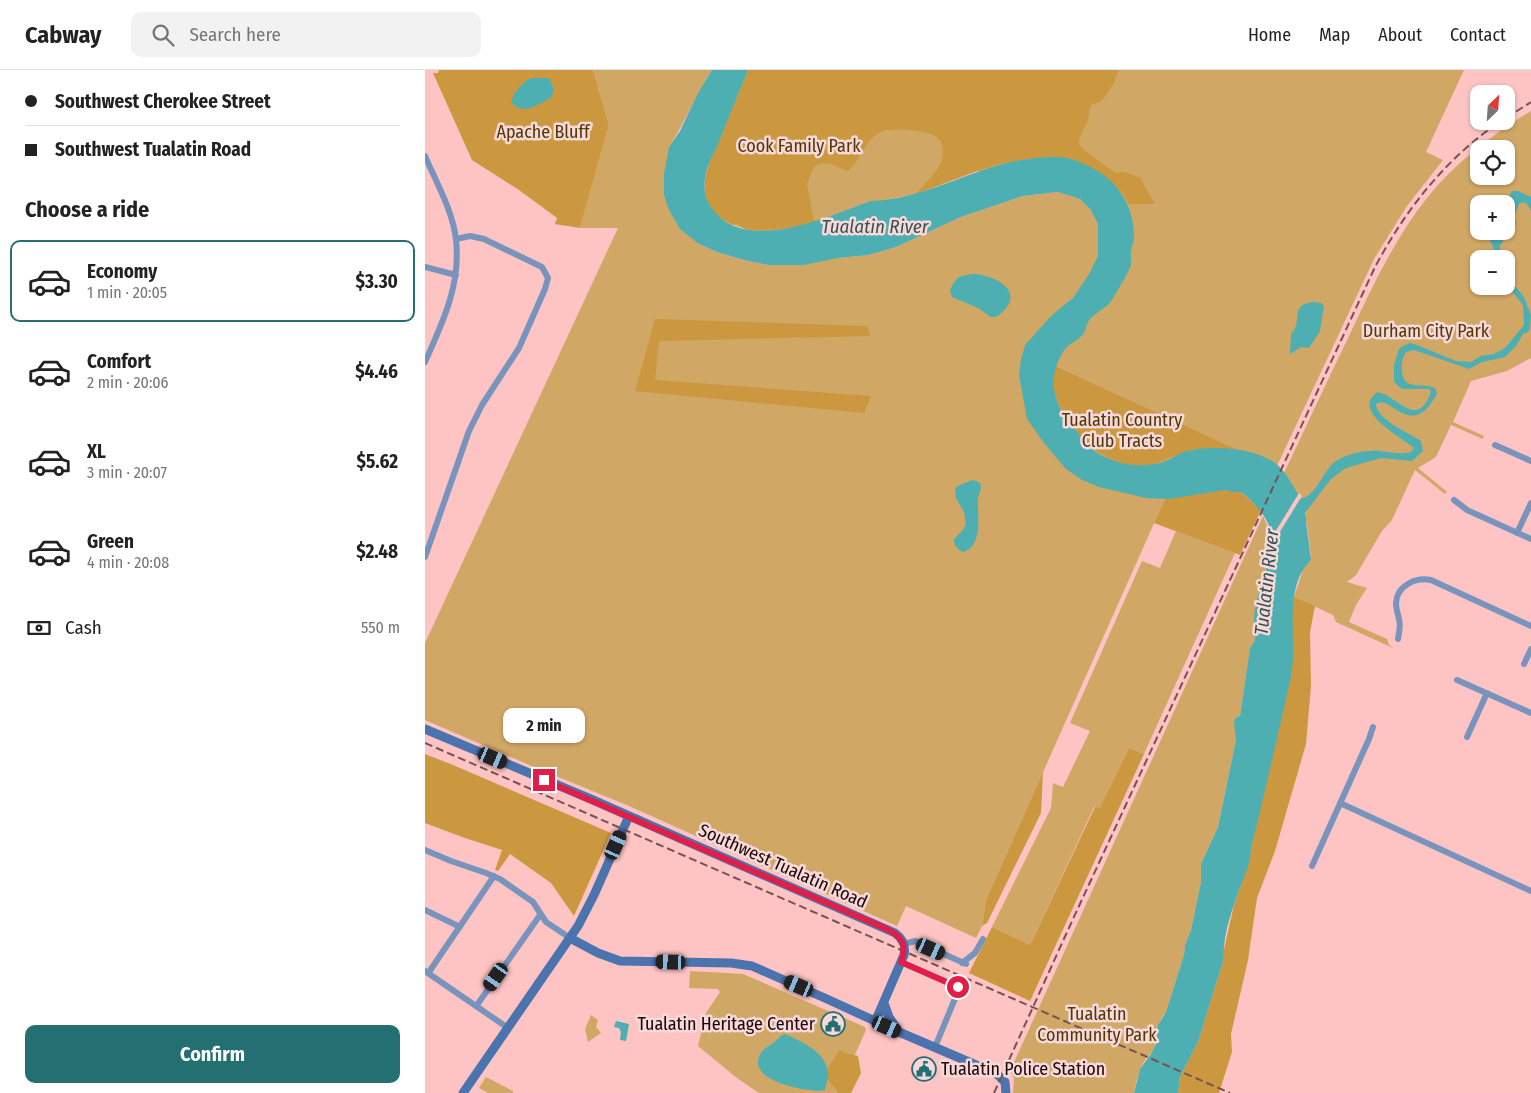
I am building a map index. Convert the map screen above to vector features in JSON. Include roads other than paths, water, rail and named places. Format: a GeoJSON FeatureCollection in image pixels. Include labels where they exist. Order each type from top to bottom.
{"type":"FeatureCollection","features":[{"type":"Feature","properties":{"kind":"main road","name":"Southwest Tualatin Road"},"geometry":{"type":"LineString","coordinates":[[425,729],[889,930],[898,935],[904,944]]}},
{"type":"Feature","properties":{"kind":"main road"},"geometry":{"type":"LineString","coordinates":[[463,1093],[570,938],[594,895],[629,816]]}},
{"type":"Feature","properties":{"kind":"main road"},"geometry":{"type":"LineString","coordinates":[[570,938],[598,953],[620,961],[747,965],[1002,1077],[1006,1084],[1006,1093]]}},
{"type":"Feature","properties":{"kind":"main road"},"geometry":{"type":"LineString","coordinates":[[875,1022],[901,962],[905,951],[904,944]]}},
{"type":"Feature","properties":{"kind":"main road"},"geometry":{"type":"LineString","coordinates":[[884,1002],[889,1018],[899,1032]]}},
{"type":"Feature","properties":{"kind":"street"},"geometry":{"type":"LineString","coordinates":[[425,156],[449,213],[456,239],[456,275],[446,316],[425,362]]}},
{"type":"Feature","properties":{"kind":"street"},"geometry":{"type":"LineString","coordinates":[[425,557],[469,432],[482,405],[519,348],[545,290],[547,278],[542,267],[484,240],[470,236],[456,239]]}},
{"type":"Feature","properties":{"kind":"street"},"geometry":{"type":"LineString","coordinates":[[425,267],[456,275]]}},
{"type":"Feature","properties":{"kind":"street"},"geometry":{"type":"LineString","coordinates":[[1495,445],[1531,461]]}},
{"type":"Feature","properties":{"kind":"street"},"geometry":{"type":"LineString","coordinates":[[1454,500],[1467,510],[1531,539]]}},
{"type":"Feature","properties":{"kind":"street"},"geometry":{"type":"LineString","coordinates":[[1517,533],[1531,503]]}},
{"type":"Feature","properties":{"kind":"street"},"geometry":{"type":"LineString","coordinates":[[1398,639],[1400,620],[1396,600],[1404,586],[1418,579],[1431,580],[1531,626]]}},
{"type":"Feature","properties":{"kind":"street"},"geometry":{"type":"LineString","coordinates":[[1524,664],[1531,649]]}},
{"type":"Feature","properties":{"kind":"street"},"geometry":{"type":"LineString","coordinates":[[1457,680],[1531,714]]}},
{"type":"Feature","properties":{"kind":"street"},"geometry":{"type":"LineString","coordinates":[[1467,737],[1487,693]]}},
{"type":"Feature","properties":{"kind":"street"},"geometry":{"type":"LineString","coordinates":[[1312,866],[1373,727]]}},
{"type":"Feature","properties":{"kind":"street"},"geometry":{"type":"LineString","coordinates":[[1340,803],[1531,891]]}},
{"type":"Feature","properties":{"kind":"street"},"geometry":{"type":"LineString","coordinates":[[425,850],[494,876],[533,902],[540,915],[553,928],[570,938]]}},
{"type":"Feature","properties":{"kind":"street"},"geometry":{"type":"LineString","coordinates":[[494,876],[427,972],[508,1028]]}},
{"type":"Feature","properties":{"kind":"street"},"geometry":{"type":"LineString","coordinates":[[425,910],[460,927]]}},
{"type":"Feature","properties":{"kind":"street"},"geometry":{"type":"LineString","coordinates":[[477,1005],[540,915]]}},
{"type":"Feature","properties":{"kind":"street"},"geometry":{"type":"LineString","coordinates":[[904,944],[915,941],[964,964],[975,953],[983,939]]}},
{"type":"Feature","properties":{"kind":"street"},"geometry":{"type":"LineString","coordinates":[[901,962],[959,989],[935,1047]]}},
{"type":"Feature","properties":{"kind":"water","name":"Tualatin River"},"geometry":{"type":"Polygon","coordinates":[[[712,70],[748,70],[708,166],[704,188],[707,200],[714,211],[729,224],[747,230],[768,231],[790,228],[834,215],[870,201],[892,199],[913,194],[995,166],[1016,161],[1061,157],[1087,165],[1109,179],[1125,199],[1130,210],[1134,237],[1131,265],[1112,300],[1090,319],[1082,336],[1063,352],[1054,375],[1054,386],[1059,406],[1089,447],[1117,462],[1145,465],[1163,462],[1191,450],[1216,448],[1242,450],[1255,453],[1275,463],[1286,475],[1301,499],[1312,492],[1328,469],[1342,458],[1358,452],[1369,451],[1407,453],[1411,452],[1414,448],[1381,423],[1373,415],[1370,407],[1371,399],[1378,392],[1414,410],[1420,409],[1426,403],[1431,392],[1429,389],[1402,389],[1394,382],[1394,365],[1399,349],[1410,343],[1456,361],[1471,362],[1481,356],[1494,354],[1505,348],[1524,325],[1523,305],[1515,295],[1515,286],[1524,297],[1531,315],[1530,328],[1505,357],[1482,362],[1469,369],[1414,350],[1406,352],[1402,367],[1403,378],[1410,384],[1435,388],[1437,394],[1424,411],[1415,415],[1402,413],[1385,403],[1377,403],[1376,405],[1378,411],[1388,421],[1421,441],[1423,451],[1412,461],[1381,458],[1346,468],[1331,479],[1305,513],[1311,560],[1302,572],[1294,600],[1291,677],[1249,863],[1232,910],[1226,934],[1224,958],[1198,1042],[1180,1077],[1178,1093],[1134,1093],[1140,1069],[1156,1044],[1158,1025],[1166,1012],[1191,930],[1201,882],[1201,864],[1218,827],[1236,740],[1235,718],[1240,716],[1250,648],[1255,640],[1254,622],[1256,605],[1271,548],[1271,533],[1266,519],[1252,501],[1241,492],[1225,490],[1169,499],[1146,498],[1099,487],[1082,480],[1066,469],[1027,419],[1019,375],[1025,345],[1052,315],[1073,298],[1098,256],[1098,224],[1091,210],[1080,199],[1058,192],[1023,196],[961,217],[896,247],[869,255],[838,258],[804,265],[768,265],[744,260],[717,252],[699,244],[680,229],[669,210],[664,195],[664,174],[669,147],[680,131],[698,93],[712,70]]]}},
{"type":"Feature","properties":{"kind":"water"},"geometry":{"type":"Polygon","coordinates":[[[531,78],[549,78],[554,90],[551,98],[530,108],[520,108],[511,102],[519,88],[531,78]]]}},
{"type":"Feature","properties":{"kind":"water"},"geometry":{"type":"Polygon","coordinates":[[[1512,191],[1518,191],[1531,197],[1531,211],[1527,204],[1523,202],[1519,204],[1515,214],[1515,195],[1510,195],[1512,191]]]}},
{"type":"Feature","properties":{"kind":"water"},"geometry":{"type":"Polygon","coordinates":[[[1490,240],[1504,240],[1500,246],[1500,250],[1494,249],[1490,240]]]}},
{"type":"Feature","properties":{"kind":"water"},"geometry":{"type":"Polygon","coordinates":[[[973,274],[993,278],[1007,288],[1010,294],[1010,301],[1005,309],[996,317],[991,317],[978,308],[952,297],[950,290],[957,279],[961,276],[973,274]]]}},
{"type":"Feature","properties":{"kind":"water"},"geometry":{"type":"Polygon","coordinates":[[[1306,303],[1321,303],[1324,306],[1320,331],[1309,348],[1301,347],[1290,354],[1291,334],[1295,329],[1299,310],[1306,303]]]}},
{"type":"Feature","properties":{"kind":"water"},"geometry":{"type":"Polygon","coordinates":[[[972,480],[979,482],[981,486],[978,498],[977,537],[970,549],[963,552],[958,549],[954,541],[966,524],[964,512],[956,498],[955,488],[972,480]]]}},
{"type":"Feature","properties":{"kind":"water"},"geometry":{"type":"Polygon","coordinates":[[[616,1021],[629,1024],[626,1041],[620,1040],[621,1032],[619,1028],[614,1027],[616,1021]]]}},
{"type":"Feature","properties":{"kind":"water"},"geometry":{"type":"Polygon","coordinates":[[[785,1034],[813,1049],[823,1060],[827,1066],[828,1074],[825,1090],[792,1087],[779,1083],[761,1071],[758,1062],[761,1053],[785,1034]]]}},
{"type":"Feature","properties":{"kind":"railway"},"geometry":{"type":"LineString","coordinates":[[1515,112],[1531,102]]}},
{"type":"Feature","properties":{"kind":"railway"},"geometry":{"type":"LineString","coordinates":[[994,1093],[1375,267],[1400,225],[1429,186],[1462,151],[1489,130]]}},
{"type":"Feature","properties":{"kind":"railway"},"geometry":{"type":"LineString","coordinates":[[425,743],[1230,1093]]}},
{"type":"Feature","properties":{"kind":"place","name":"Tualatin Heritage Center"},"geometry":{"type":"Point","coordinates":[833,1024]}},
{"type":"Feature","properties":{"kind":"place","name":"Tualatin Police Station"},"geometry":{"type":"Point","coordinates":[924,1069]}},
{"type":"Feature","properties":{"kind":"park label","name":"Apache Bluff"},"geometry":{"type":"Point","coordinates":[543,132]}},
{"type":"Feature","properties":{"kind":"park label","name":"Cook Family Park"},"geometry":{"type":"Point","coordinates":[799,146]}},
{"type":"Feature","properties":{"kind":"park label","name":"Durham City Park"},"geometry":{"type":"Point","coordinates":[1426,331]}},
{"type":"Feature","properties":{"kind":"park label","name":"Tualatin Country Club Tracts"},"geometry":{"type":"Point","coordinates":[1122,430]}},
{"type":"Feature","properties":{"kind":"park label","name":"Tualatin Community Park"},"geometry":{"type":"Point","coordinates":[1097,1024]}}]}
